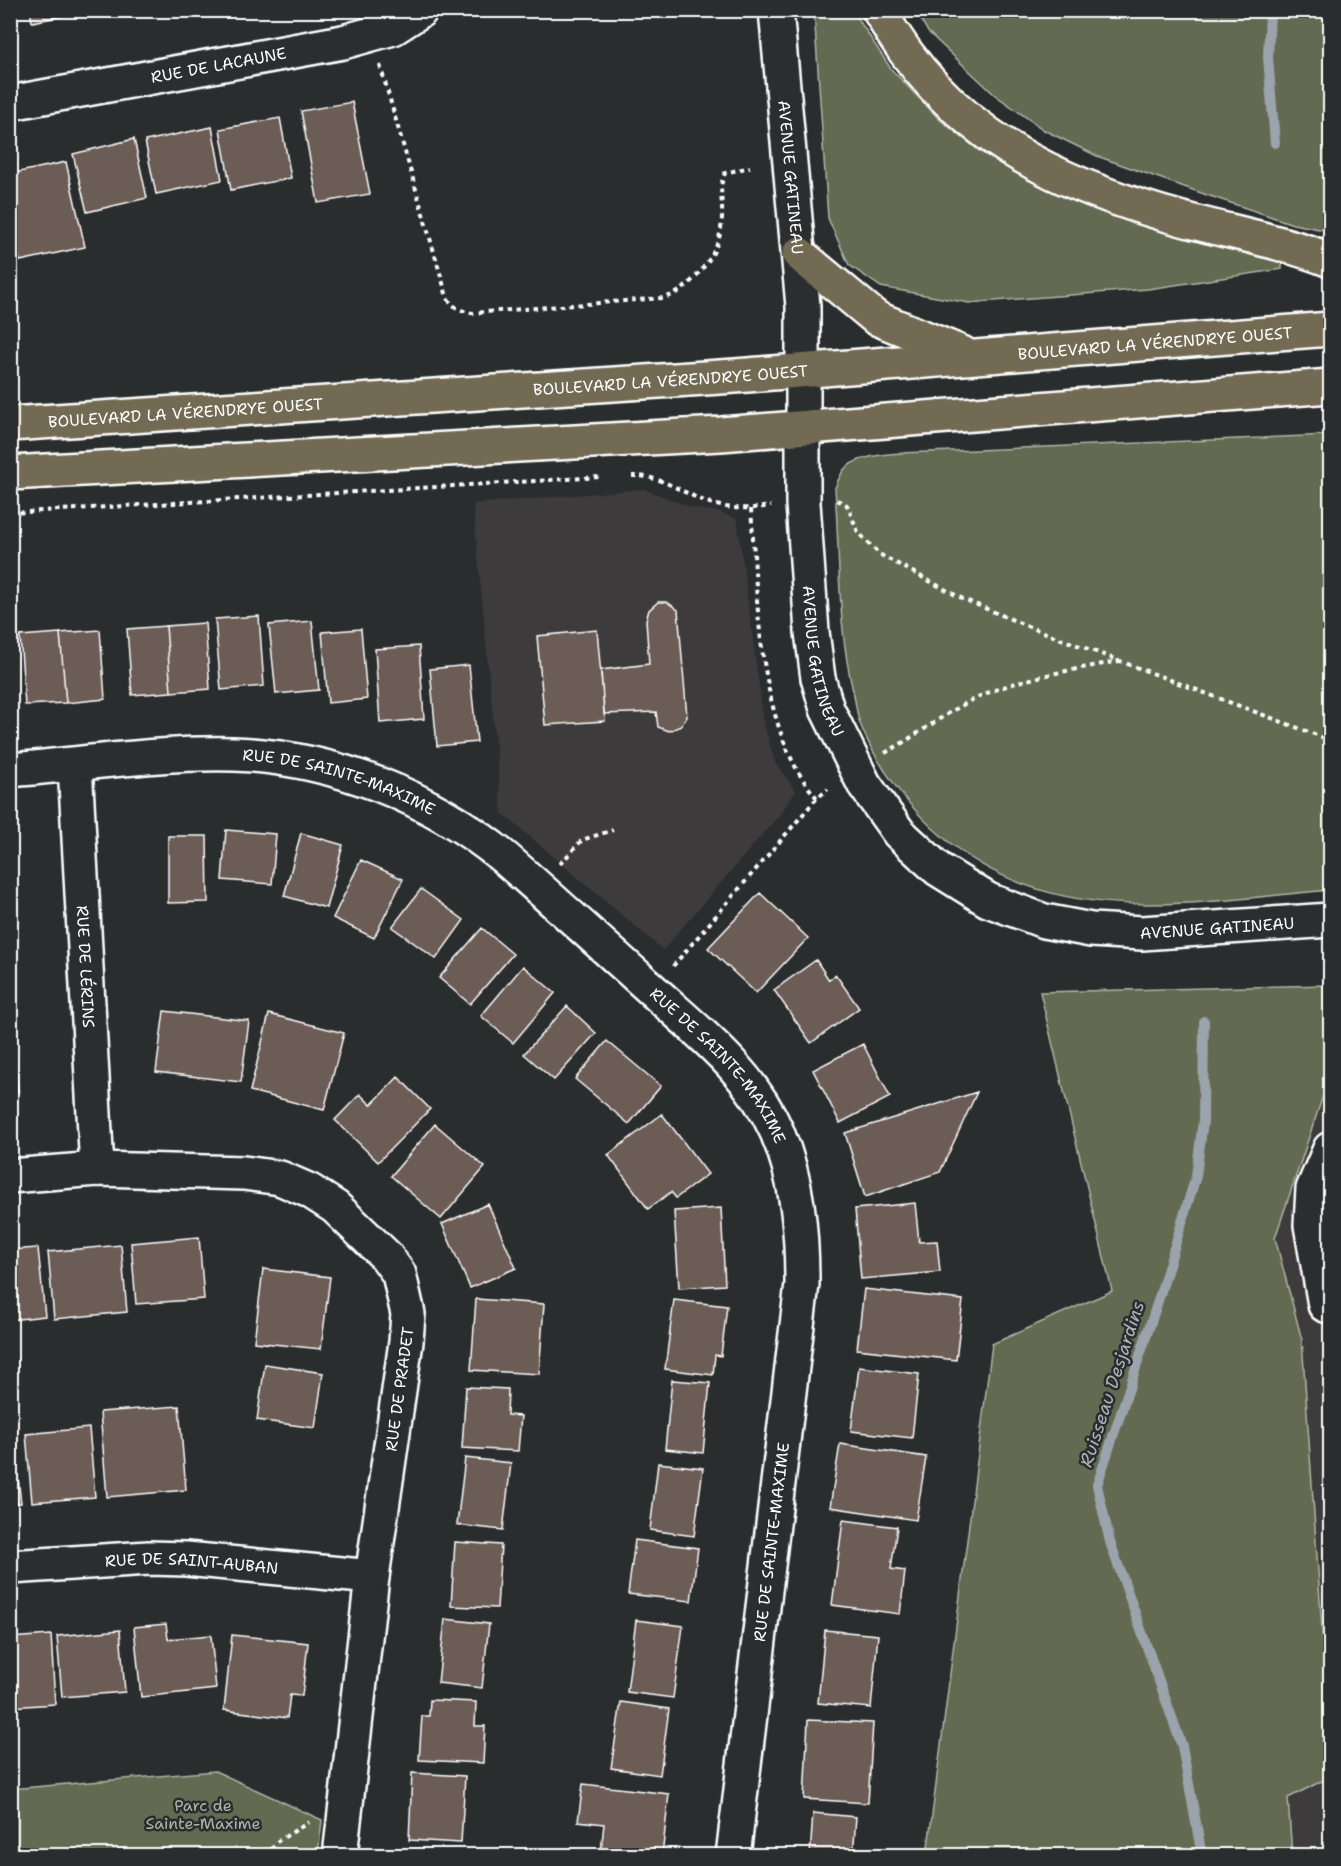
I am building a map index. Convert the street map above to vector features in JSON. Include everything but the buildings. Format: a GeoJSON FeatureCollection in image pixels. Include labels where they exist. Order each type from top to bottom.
{"type":"FeatureCollection","features":[{"type":"Feature","properties":{"kind":"main road"},"geometry":{"type":"LineString","coordinates":[[879,10],[898,44],[938,92],[969,121],[1022,157],[1060,177],[1130,203],[1301,249],[1330,260]]}},
{"type":"Feature","properties":{"kind":"main road"},"geometry":{"type":"LineString","coordinates":[[799,254],[876,318],[972,357]]}},
{"type":"Feature","properties":{"kind":"main road","name":"BOULEVARD LA VÉRENDRYE OUEST"},"geometry":{"type":"LineString","coordinates":[[10,424],[803,370],[1330,329]]}},
{"type":"Feature","properties":{"kind":"main road"},"geometry":{"type":"LineString","coordinates":[[10,473],[510,447],[1330,386]]}},
{"type":"Feature","properties":{"kind":"street","name":"RUE DE LACAUNE"},"geometry":{"type":"LineString","coordinates":[[10,103],[343,42],[393,28],[420,10]]}},
{"type":"Feature","properties":{"kind":"street","name":"AVENUE GATINEAU"},"geometry":{"type":"LineString","coordinates":[[776,10],[803,306],[803,503],[815,663],[847,777],[878,806],[923,858],[970,891],[1024,914],[1066,926],[1116,932],[1169,932],[1330,920]]}},
{"type":"Feature","properties":{"kind":"street","name":"RUE DE SAINTE-MAXIME"},"geometry":{"type":"LineString","coordinates":[[10,770],[195,755],[235,754],[278,758],[356,778],[438,812],[477,835],[506,859],[716,1045],[759,1102],[777,1132],[789,1167],[802,1239],[802,1284],[733,1856]]}},
{"type":"Feature","properties":{"kind":"street","name":"RUE DE LÉRINS"},"geometry":{"type":"LineString","coordinates":[[75,765],[97,1169]]}},
{"type":"Feature","properties":{"kind":"street"},"geometry":{"type":"LineString","coordinates":[[1330,1149],[1322,1191],[1311,1225],[1325,1305],[1330,1306]]}},
{"type":"Feature","properties":{"kind":"street","name":"RUE DE PRADET"},"geometry":{"type":"LineString","coordinates":[[10,1176],[97,1169],[244,1173],[280,1178],[310,1191],[335,1207],[386,1256],[399,1274],[408,1314],[406,1342],[372,1577],[340,1856]]}},
{"type":"Feature","properties":{"kind":"street","name":"RUE DE SAINT-AUBAN"},"geometry":{"type":"LineString","coordinates":[[10,1567],[176,1559],[372,1577]]}},
{"type":"Feature","properties":{"kind":"path"},"geometry":{"type":"LineString","coordinates":[[378,58],[447,297],[450,304],[463,312],[662,298],[679,293],[709,261],[721,239],[721,188],[725,174],[736,168],[750,167]]}},
{"type":"Feature","properties":{"kind":"path"},"geometry":{"type":"LineString","coordinates":[[622,476],[651,476],[710,503],[751,509],[774,505]]}},
{"type":"Feature","properties":{"kind":"path"},"geometry":{"type":"LineString","coordinates":[[10,513],[602,477]]}},
{"type":"Feature","properties":{"kind":"path"},"geometry":{"type":"LineString","coordinates":[[836,500],[848,507],[862,539],[893,563],[963,599],[1119,661],[1330,740]]}},
{"type":"Feature","properties":{"kind":"path"},"geometry":{"type":"LineString","coordinates":[[751,509],[765,664],[772,699],[794,767],[817,798]]}},
{"type":"Feature","properties":{"kind":"path"},"geometry":{"type":"LineString","coordinates":[[666,975],[817,798],[847,777],[937,719],[982,695],[1010,685],[1119,661]]}},
{"type":"Feature","properties":{"kind":"path"},"geometry":{"type":"LineString","coordinates":[[562,861],[582,840],[613,830]]}},
{"type":"Feature","properties":{"kind":"path"},"geometry":{"type":"LineString","coordinates":[[265,1856],[278,1841],[316,1819],[344,1819]]}},
{"type":"Feature","properties":{"kind":"shaded area"},"geometry":{"type":"Polygon","coordinates":[[[644,489],[693,508],[720,512],[737,519],[764,724],[775,763],[796,791],[781,813],[663,950],[502,813],[473,504],[644,489]]]}},
{"type":"Feature","properties":{"kind":"shaded area"},"geometry":{"type":"Polygon","coordinates":[[[1330,1075],[1330,1744],[1302,1340],[1275,1238],[1330,1075]]]}},
{"type":"Feature","properties":{"kind":"shaded area"},"geometry":{"type":"Polygon","coordinates":[[[1330,1777],[1330,1855],[1292,1855],[1288,1798],[1330,1777]]]}},
{"type":"Feature","properties":{"kind":"green space"},"geometry":{"type":"Polygon","coordinates":[[[814,11],[853,11],[891,69],[939,119],[982,153],[1057,191],[1282,256],[1282,269],[1148,289],[969,303],[881,287],[849,265],[828,218],[814,11]]]}},
{"type":"Feature","properties":{"kind":"green space"},"geometry":{"type":"Polygon","coordinates":[[[916,11],[1330,11],[1330,231],[1293,224],[1207,195],[1097,156],[1044,130],[995,95],[928,32],[916,11]]]}},
{"type":"Feature","properties":{"kind":"green space"},"geometry":{"type":"Polygon","coordinates":[[[1330,435],[1330,890],[1179,903],[1129,904],[1080,899],[1033,888],[987,868],[944,838],[919,815],[896,787],[876,757],[858,719],[845,644],[840,592],[835,488],[843,471],[859,460],[895,453],[1330,435]]]}},
{"type":"Feature","properties":{"kind":"green space"},"geometry":{"type":"Polygon","coordinates":[[[1330,985],[1330,1075],[1275,1238],[1302,1340],[1330,1744],[1330,1777],[1288,1798],[1292,1855],[927,1855],[992,1344],[1112,1291],[1040,992],[1330,985]]]}},
{"type":"Feature","properties":{"kind":"green space","name":"Parc de Sainte-Maxime"},"geometry":{"type":"Polygon","coordinates":[[[215,1771],[322,1820],[318,1855],[11,1855],[11,1789],[215,1771]]]}},
{"type":"Feature","properties":{"kind":"waterway"},"geometry":{"type":"LineString","coordinates":[[1270,10],[1268,57],[1275,143]]}},
{"type":"Feature","properties":{"kind":"waterway","name":"Ruisseau Desjardins"},"geometry":{"type":"LineString","coordinates":[[1202,1856],[1182,1746],[1110,1542],[1097,1485],[1158,1301],[1196,1176],[1203,1121],[1204,1021]]}}]}
